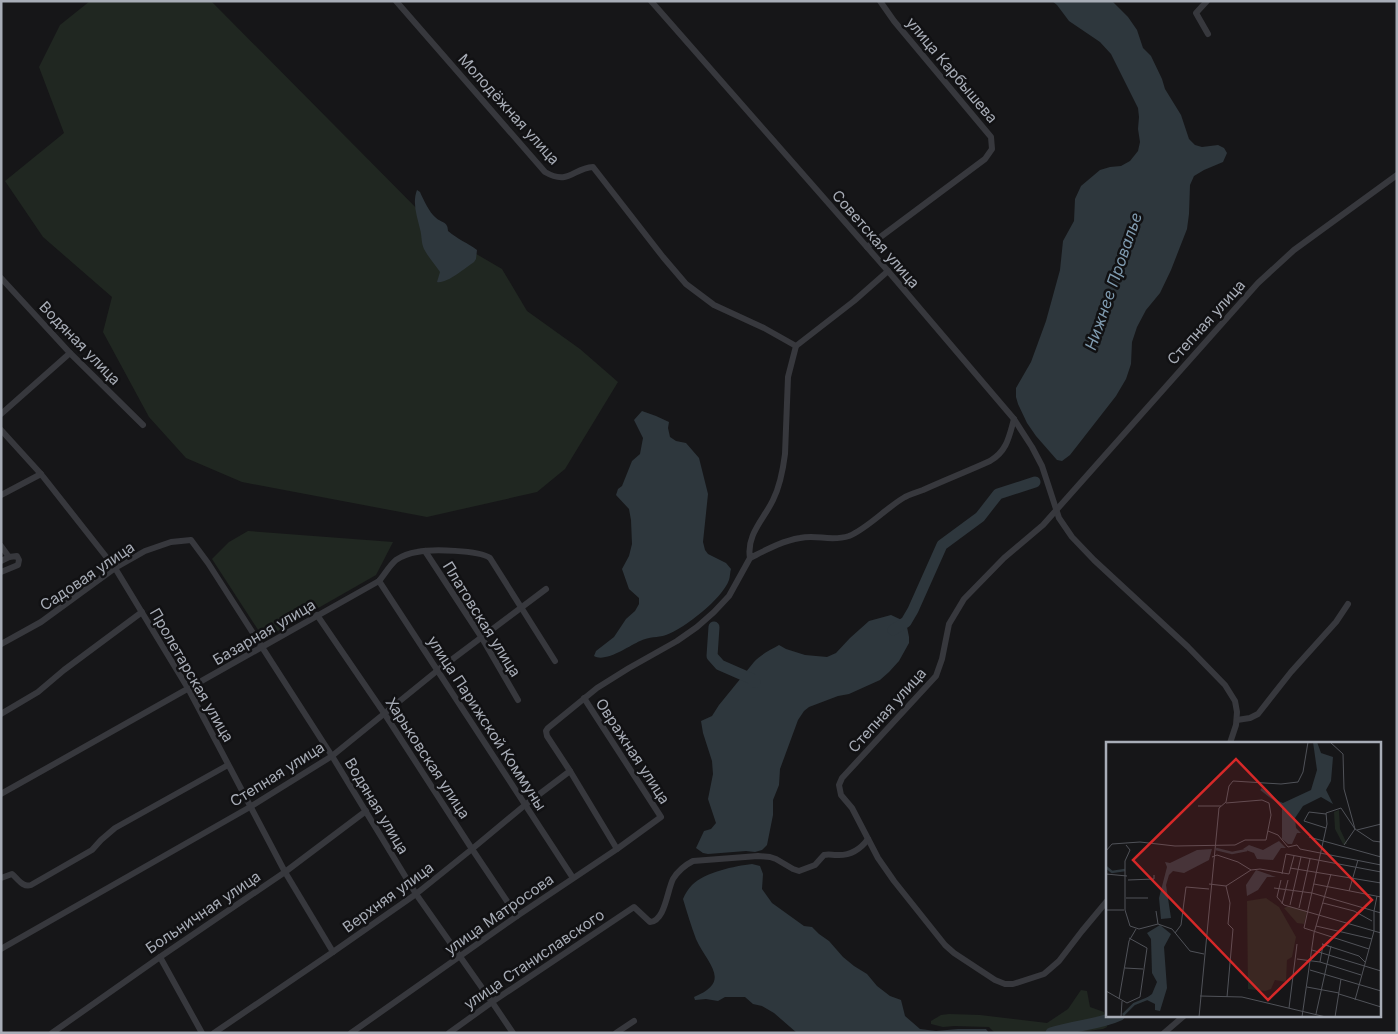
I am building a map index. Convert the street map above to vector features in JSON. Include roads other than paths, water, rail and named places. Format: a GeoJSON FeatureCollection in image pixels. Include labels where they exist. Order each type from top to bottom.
{"type":"FeatureCollection","features":[{"type":"Feature","properties":{"kind":"street","name":"Молодёжная улица"},"geometry":{"type":"LineString","coordinates":[[396,1],[545,172],[559,177],[593,167],[663,257],[693,290],[714,305],[764,328],[796,346]]}},
{"type":"Feature","properties":{"kind":"street","name":"Советская улица"},"geometry":{"type":"LineString","coordinates":[[651,1],[888,271],[1014,419],[1042,466],[1056,510]]}},
{"type":"Feature","properties":{"kind":"street","name":"улица Карбышева"},"geometry":{"type":"LineString","coordinates":[[867,247],[985,159],[992,149],[991,137],[894,21],[880,1]]}},
{"type":"Feature","properties":{"kind":"street"},"geometry":{"type":"LineString","coordinates":[[1207,1],[1196,13],[1208,34]]}},
{"type":"Feature","properties":{"kind":"street","name":"Степная улица"},"geometry":{"type":"LineString","coordinates":[[1106,902],[1060,961],[1044,974],[1005,984],[954,954],[945,946],[894,882],[852,808],[841,795],[839,785],[842,778],[936,676],[942,659],[949,624],[964,599],[1004,558],[1043,525],[1258,283],[1294,250],[1397,174]]}},
{"type":"Feature","properties":{"kind":"street"},"geometry":{"type":"LineString","coordinates":[[617,849],[547,736],[546,731],[584,698],[610,679],[677,641],[697,627],[729,596],[750,558],[749,547],[755,530],[773,501],[780,482],[784,464],[788,376],[796,346],[854,301],[888,271]]}},
{"type":"Feature","properties":{"kind":"street","name":"Водяная улица"},"geometry":{"type":"LineString","coordinates":[[1,278],[70,353],[142,425]]}},
{"type":"Feature","properties":{"kind":"street"},"geometry":{"type":"LineString","coordinates":[[1,414],[70,353]]}},
{"type":"Feature","properties":{"kind":"street"},"geometry":{"type":"LineString","coordinates":[[750,558],[770,548],[800,538],[837,539],[854,533],[906,497],[990,462],[998,457],[1007,443],[1014,419]]}},
{"type":"Feature","properties":{"kind":"street","name":"Пролетарская улица"},"geometry":{"type":"LineString","coordinates":[[1,430],[41,474],[116,568],[188,690],[285,872],[333,952]]}},
{"type":"Feature","properties":{"kind":"street"},"geometry":{"type":"LineString","coordinates":[[1,494],[41,474]]}},
{"type":"Feature","properties":{"kind":"street"},"geometry":{"type":"LineString","coordinates":[[1056,510],[1064,527],[1077,542],[1188,647],[1232,694],[1235,701],[1237,720],[1230,742]]}},
{"type":"Feature","properties":{"kind":"street","name":"Водяная улица"},"geometry":{"type":"LineString","coordinates":[[191,540],[332,756],[416,894],[513,1033]]}},
{"type":"Feature","properties":{"kind":"street","name":"Садовая улица"},"geometry":{"type":"LineString","coordinates":[[1,644],[41,622],[116,568],[145,551],[171,542],[191,540]]}},
{"type":"Feature","properties":{"kind":"street"},"geometry":{"type":"LineString","coordinates":[[1,546],[9,557]]}},
{"type":"Feature","properties":{"kind":"street","name":"Базарная улица"},"geometry":{"type":"LineString","coordinates":[[1,794],[379,581],[390,566],[409,554],[425,551],[480,553],[490,558],[522,609]]}},
{"type":"Feature","properties":{"kind":"street","name":"Платовская улица"},"geometry":{"type":"LineString","coordinates":[[425,551],[482,638],[518,700]]}},
{"type":"Feature","properties":{"kind":"street"},"geometry":{"type":"LineString","coordinates":[[1,561],[17,556],[19,560],[18,565],[1,572]]}},
{"type":"Feature","properties":{"kind":"street","name":"улица Парижской Коммуны"},"geometry":{"type":"LineString","coordinates":[[379,581],[573,878]]}},
{"type":"Feature","properties":{"kind":"street","name":"Степная улица"},"geometry":{"type":"LineString","coordinates":[[1,949],[250,807],[332,756],[438,670],[546,590]]}},
{"type":"Feature","properties":{"kind":"street"},"geometry":{"type":"LineString","coordinates":[[1237,720],[1250,718],[1258,714],[1291,672],[1336,622],[1348,604]]}},
{"type":"Feature","properties":{"kind":"street"},"geometry":{"type":"LineString","coordinates":[[522,609],[555,661]]}},
{"type":"Feature","properties":{"kind":"street"},"geometry":{"type":"LineString","coordinates":[[1,714],[38,692],[64,670],[142,612]]}},
{"type":"Feature","properties":{"kind":"street","name":"Харьковская улица"},"geometry":{"type":"LineString","coordinates":[[317,616],[384,712],[517,916]]}},
{"type":"Feature","properties":{"kind":"street","name":"Овражная улица"},"geometry":{"type":"LineString","coordinates":[[584,698],[661,817]]}},
{"type":"Feature","properties":{"kind":"street"},"geometry":{"type":"LineString","coordinates":[[1,878],[12,874],[24,885],[31,885],[92,850],[115,828],[228,765]]}},
{"type":"Feature","properties":{"kind":"street","name":"Верхняя улица"},"geometry":{"type":"LineString","coordinates":[[214,1033],[416,894],[525,805],[570,771]]}},
{"type":"Feature","properties":{"kind":"street","name":"Больничная улица"},"geometry":{"type":"LineString","coordinates":[[52,1033],[285,872],[366,811]]}},
{"type":"Feature","properties":{"kind":"street","name":"улица Матросова"},"geometry":{"type":"LineString","coordinates":[[351,1033],[661,817]]}},
{"type":"Feature","properties":{"kind":"street","name":"улица Станиславского"},"geometry":{"type":"LineString","coordinates":[[449,1033],[634,907],[650,922],[658,919],[673,880],[686,864],[693,860],[770,857],[799,871],[815,865],[824,855],[841,855],[857,850],[868,839]]}},
{"type":"Feature","properties":{"kind":"street"},"geometry":{"type":"LineString","coordinates":[[160,957],[202,1033]]}},
{"type":"Feature","properties":{"kind":"street"},"geometry":{"type":"LineString","coordinates":[[1164,1033],[1184,1016]]}},
{"type":"Feature","properties":{"kind":"street"},"geometry":{"type":"LineString","coordinates":[[616,1033],[634,1021]]}},
{"type":"Feature","properties":{"kind":"water"},"geometry":{"type":"Polygon","coordinates":[[[1052,1],[1112,1],[1128,17],[1137,30],[1143,48],[1151,56],[1165,89],[1181,115],[1189,139],[1195,145],[1202,147],[1218,145],[1224,148],[1227,153],[1223,162],[1194,176],[1190,185],[1187,229],[1160,293],[1146,310],[1137,327],[1132,342],[1131,364],[1126,379],[1116,396],[1070,455],[1062,461],[1057,460],[1027,423],[1018,404],[1016,388],[1031,362],[1046,321],[1060,270],[1063,241],[1074,221],[1075,199],[1081,186],[1100,170],[1121,166],[1130,161],[1138,151],[1140,142],[1138,108],[1111,54],[1100,42],[1069,21],[1052,1]]]}},
{"type":"Feature","properties":{"kind":"water"},"geometry":{"type":"Polygon","coordinates":[[[417,190],[433,215],[447,225],[448,231],[477,250],[474,262],[446,281],[437,282],[440,272],[422,244],[415,205],[417,190]]]}},
{"type":"Feature","properties":{"kind":"water"},"geometry":{"type":"Polygon","coordinates":[[[642,411],[669,422],[670,437],[676,441],[686,443],[699,458],[708,494],[703,542],[705,550],[708,554],[726,563],[731,569],[730,577],[719,596],[683,626],[666,635],[644,639],[610,656],[599,658],[594,656],[596,651],[614,637],[639,604],[639,598],[629,589],[622,569],[629,556],[632,544],[629,509],[616,495],[618,489],[622,486],[632,461],[640,454],[643,438],[634,420],[642,411]]]}},
{"type":"Feature","properties":{"kind":"water"},"geometry":{"type":"Polygon","coordinates":[[[891,615],[906,622],[909,637],[909,643],[899,661],[880,680],[849,694],[809,707],[798,720],[780,769],[779,785],[773,800],[773,815],[767,845],[762,850],[755,852],[708,854],[696,848],[704,831],[711,829],[716,823],[708,799],[713,774],[712,761],[701,721],[712,716],[754,662],[779,645],[805,655],[827,657],[836,653],[869,621],[891,615]]]}},
{"type":"Feature","properties":{"kind":"water"},"geometry":{"type":"Polygon","coordinates":[[[752,864],[760,866],[763,874],[762,889],[772,903],[804,926],[812,927],[829,941],[843,957],[867,974],[877,986],[890,996],[901,1000],[905,1016],[920,1029],[936,1031],[986,1029],[989,1033],[797,1033],[774,1013],[762,1006],[753,1004],[745,997],[725,997],[718,1001],[695,1000],[694,997],[706,991],[712,985],[715,978],[714,971],[696,939],[683,899],[692,885],[698,880],[712,873],[752,864]]]}},
{"type":"Feature","properties":{"kind":"waterway","name":"Нижнее Провалье"},"geometry":{"type":"LineString","coordinates":[[893,630],[906,622],[913,610],[942,545],[980,517],[998,494],[1035,482]]}},
{"type":"Feature","properties":{"kind":"waterway"},"geometry":{"type":"LineString","coordinates":[[714,627],[712,656],[720,665],[755,682]]}},
{"type":"Feature","properties":{"kind":"waterway"},"geometry":{"type":"LineString","coordinates":[[1051,1033],[1104,1021],[1117,1016]]}}]}
